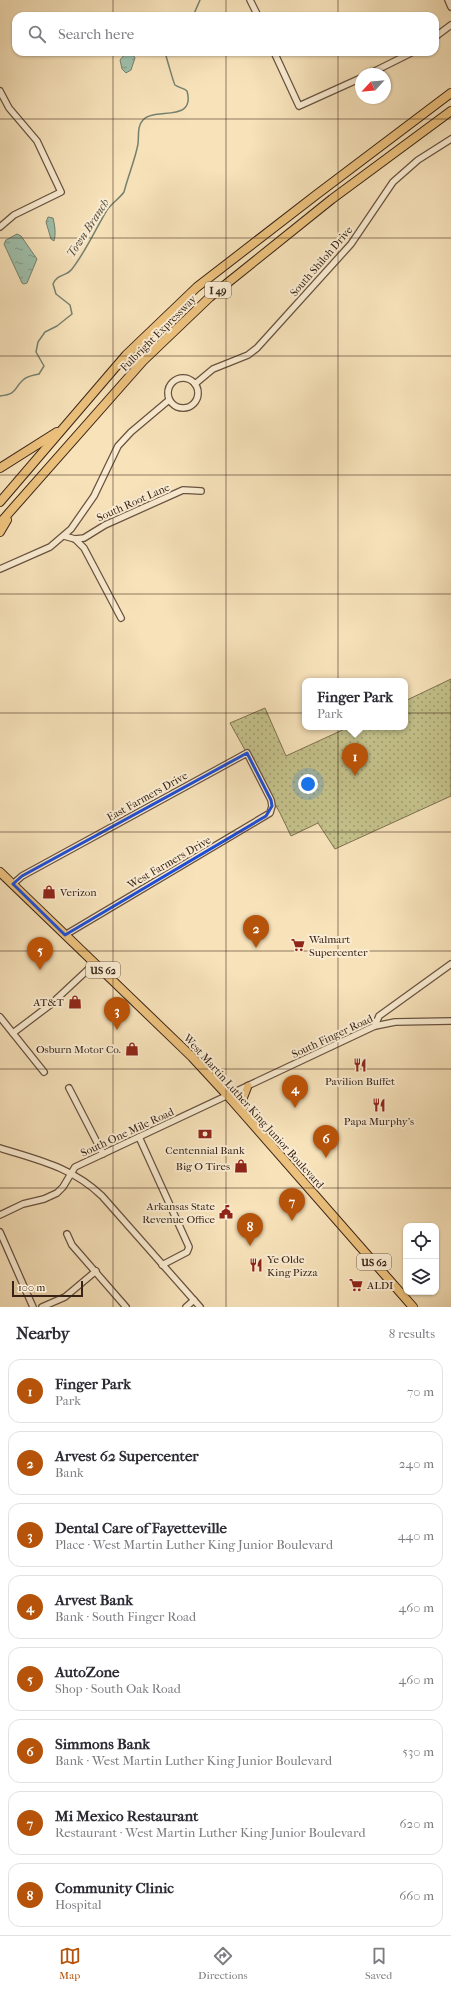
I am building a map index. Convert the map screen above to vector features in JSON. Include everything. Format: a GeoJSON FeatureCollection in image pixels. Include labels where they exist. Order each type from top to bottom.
{"type":"FeatureCollection","features":[{"type":"Feature","properties":{"kind":"highway","name":"Fulbright Expressway"},"geometry":{"type":"LineString","coordinates":[[0,502],[126,355],[197,287],[316,194],[451,93]]}},
{"type":"Feature","properties":{"kind":"highway","name":"Fulbright Expressway"},"geometry":{"type":"LineString","coordinates":[[0,523],[144,361],[210,297],[332,199],[451,111]]}},
{"type":"Feature","properties":{"kind":"highway"},"geometry":{"type":"LineString","coordinates":[[0,468],[64,428]]}},
{"type":"Feature","properties":{"kind":"highway"},"geometry":{"type":"LineString","coordinates":[[0,532],[17,504]]}},
{"type":"Feature","properties":{"kind":"highway","name":"West Martin Luther King Junior Boulevard"},"geometry":{"type":"LineString","coordinates":[[0,872],[173,1038],[243,1112],[413,1307]]}},
{"type":"Feature","properties":{"kind":"main road"},"geometry":{"type":"LineString","coordinates":[[243,1112],[244,1099],[248,1086]]}},
{"type":"Feature","properties":{"kind":"street"},"geometry":{"type":"LineString","coordinates":[[250,0],[256,12]]}},
{"type":"Feature","properties":{"kind":"street"},"geometry":{"type":"LineString","coordinates":[[448,0],[451,7]]}},
{"type":"Feature","properties":{"kind":"street"},"geometry":{"type":"LineString","coordinates":[[439,34],[451,25]]}},
{"type":"Feature","properties":{"kind":"street"},"geometry":{"type":"LineString","coordinates":[[276,56],[299,106],[355,81]]}},
{"type":"Feature","properties":{"kind":"street"},"geometry":{"type":"LineString","coordinates":[[381,68],[405,56]]}},
{"type":"Feature","properties":{"kind":"street"},"geometry":{"type":"LineString","coordinates":[[0,91],[9,108],[37,141],[61,192],[19,212],[0,227]]}},
{"type":"Feature","properties":{"kind":"street","name":"South Shiloh Drive"},"geometry":{"type":"LineString","coordinates":[[195,384],[213,369],[248,354],[257,348],[351,244],[393,182],[418,160],[451,139]]}},
{"type":"Feature","properties":{"kind":"street"},"geometry":{"type":"LineString","coordinates":[[182,377],[191,380],[195,384],[198,393],[197,398],[190,406],[180,408],[175,406],[169,400],[168,389],[173,381],[182,377]]}},
{"type":"Feature","properties":{"kind":"street"},"geometry":{"type":"LineString","coordinates":[[0,569],[45,549],[64,536],[78,520],[94,496],[118,446],[131,432],[169,400]]}},
{"type":"Feature","properties":{"kind":"street","name":"South Root Lane"},"geometry":{"type":"LineString","coordinates":[[75,539],[84,538],[110,522],[183,490],[201,491]]}},
{"type":"Feature","properties":{"kind":"street"},"geometry":{"type":"LineString","coordinates":[[64,536],[75,539],[84,548],[121,618]]}},
{"type":"Feature","properties":{"kind":"street","name":"East Farmers Drive"},"geometry":{"type":"LineString","coordinates":[[13,884],[22,876],[247,753],[271,800]]}},
{"type":"Feature","properties":{"kind":"street","name":"West Farmers Drive"},"geometry":{"type":"LineString","coordinates":[[65,935],[266,816],[270,812],[272,806],[271,800]]}},
{"type":"Feature","properties":{"kind":"street"},"geometry":{"type":"LineString","coordinates":[[13,1033],[50,1005],[95,963]]}},
{"type":"Feature","properties":{"kind":"street"},"geometry":{"type":"LineString","coordinates":[[375,1026],[379,1016],[451,964]]}},
{"type":"Feature","properties":{"kind":"street"},"geometry":{"type":"LineString","coordinates":[[0,1017],[44,1072]]}},
{"type":"Feature","properties":{"kind":"street","name":"South Finger Road"},"geometry":{"type":"LineString","coordinates":[[228,1096],[375,1026],[395,1022],[451,1021]]}},
{"type":"Feature","properties":{"kind":"street"},"geometry":{"type":"LineString","coordinates":[[69,1088],[103,1154]]}},
{"type":"Feature","properties":{"kind":"street","name":"South One Mile Road"},"geometry":{"type":"LineString","coordinates":[[0,1215],[23,1204],[44,1199],[57,1193],[63,1187],[76,1167],[228,1096]]}},
{"type":"Feature","properties":{"kind":"street"},"geometry":{"type":"LineString","coordinates":[[139,1137],[189,1247],[187,1252],[162,1265]]}},
{"type":"Feature","properties":{"kind":"street"},"geometry":{"type":"LineString","coordinates":[[0,1148],[44,1161],[72,1172],[86,1182],[102,1196],[200,1307]]}},
{"type":"Feature","properties":{"kind":"street"},"geometry":{"type":"LineString","coordinates":[[0,1232],[33,1307]]}},
{"type":"Feature","properties":{"kind":"street"},"geometry":{"type":"LineString","coordinates":[[67,1234],[72,1245],[126,1307]]}},
{"type":"Feature","properties":{"kind":"street"},"geometry":{"type":"LineString","coordinates":[[42,1307],[65,1297],[96,1272]]}},
{"type":"Feature","properties":{"kind":"street"},"geometry":{"type":"LineString","coordinates":[[186,1307],[194,1300]]}},
{"type":"Feature","properties":{"kind":"highlighted area"},"geometry":{"type":"Polygon","coordinates":[[[247,753],[271,800],[272,806],[266,816],[65,935],[13,884],[22,876],[247,753]]]}},
{"type":"Feature","properties":{"kind":"shaded area"},"geometry":{"type":"Polygon","coordinates":[[[451,679],[451,796],[335,849],[318,823],[291,836],[280,813],[230,723],[265,708],[286,756],[342,730],[408,730],[408,700],[451,679]]]}},
{"type":"Feature","properties":{"kind":"water"},"geometry":{"type":"Polygon","coordinates":[[[123,56],[134,56],[135,58],[131,70],[126,73],[122,69],[120,60],[123,56]]]}},
{"type":"Feature","properties":{"kind":"water"},"geometry":{"type":"Polygon","coordinates":[[[48,217],[53,218],[55,230],[54,241],[51,239],[46,222],[48,217]]]}},
{"type":"Feature","properties":{"kind":"water"},"geometry":{"type":"Polygon","coordinates":[[[17,234],[21,236],[37,259],[27,283],[24,284],[22,283],[4,244],[6,240],[17,234]]]}},
{"type":"Feature","properties":{"kind":"waterway","name":"Town Branch"},"geometry":{"type":"LineString","coordinates":[[195,12],[200,0]]}},
{"type":"Feature","properties":{"kind":"waterway","name":"Town Branch"},"geometry":{"type":"LineString","coordinates":[[0,396],[10,394],[25,379],[39,374],[44,366],[36,352],[38,342],[45,332],[57,326],[72,314],[70,305],[56,294],[53,284],[57,278],[72,269],[86,248],[107,210],[124,192],[137,150],[141,122],[148,116],[180,111],[185,107],[188,101],[187,91],[175,85],[166,56]]}},
{"type":"Feature","properties":{"kind":"place","name":"Finger Park"},"geometry":{"type":"Point","coordinates":[355,776]}},
{"type":"Feature","properties":{"kind":"place","name":"Verizon"},"geometry":{"type":"Point","coordinates":[49,892]}},
{"type":"Feature","properties":{"kind":"place","name":"Walmart Supercenter"},"geometry":{"type":"Point","coordinates":[298,945]}},
{"type":"Feature","properties":{"kind":"place","name":"Arvest 62 Supercenter"},"geometry":{"type":"Point","coordinates":[256,948]}},
{"type":"Feature","properties":{"kind":"place","name":"AutoZone"},"geometry":{"type":"Point","coordinates":[40,970]}},
{"type":"Feature","properties":{"kind":"place","name":"AT&T"},"geometry":{"type":"Point","coordinates":[75,1002]}},
{"type":"Feature","properties":{"kind":"place","name":"Dental Care of Fayetteville"},"geometry":{"type":"Point","coordinates":[117,1030]}},
{"type":"Feature","properties":{"kind":"place","name":"Osburn Motor Co."},"geometry":{"type":"Point","coordinates":[132,1049]}},
{"type":"Feature","properties":{"kind":"place","name":"Pavilion Buffet"},"geometry":{"type":"Point","coordinates":[360,1065]}},
{"type":"Feature","properties":{"kind":"place","name":"Papa Murphy's"},"geometry":{"type":"Point","coordinates":[379,1105]}},
{"type":"Feature","properties":{"kind":"place","name":"Arvest Bank"},"geometry":{"type":"Point","coordinates":[295,1108]}},
{"type":"Feature","properties":{"kind":"place","name":"Centennial Bank"},"geometry":{"type":"Point","coordinates":[205,1134]}},
{"type":"Feature","properties":{"kind":"place","name":"Simmons Bank"},"geometry":{"type":"Point","coordinates":[326,1158]}},
{"type":"Feature","properties":{"kind":"place","name":"Big O Tires"},"geometry":{"type":"Point","coordinates":[241,1166]}},
{"type":"Feature","properties":{"kind":"place","name":"Arkansas State Revenue Office"},"geometry":{"type":"Point","coordinates":[226,1212]}},
{"type":"Feature","properties":{"kind":"place","name":"Mi Mexico Restaurant"},"geometry":{"type":"Point","coordinates":[292,1221]}},
{"type":"Feature","properties":{"kind":"place","name":"Community Clinic"},"geometry":{"type":"Point","coordinates":[250,1246]}},
{"type":"Feature","properties":{"kind":"place","name":"Ye Olde King Pizza"},"geometry":{"type":"Point","coordinates":[256,1265]}},
{"type":"Feature","properties":{"kind":"place","name":"ALDI"},"geometry":{"type":"Point","coordinates":[356,1285]}}]}
